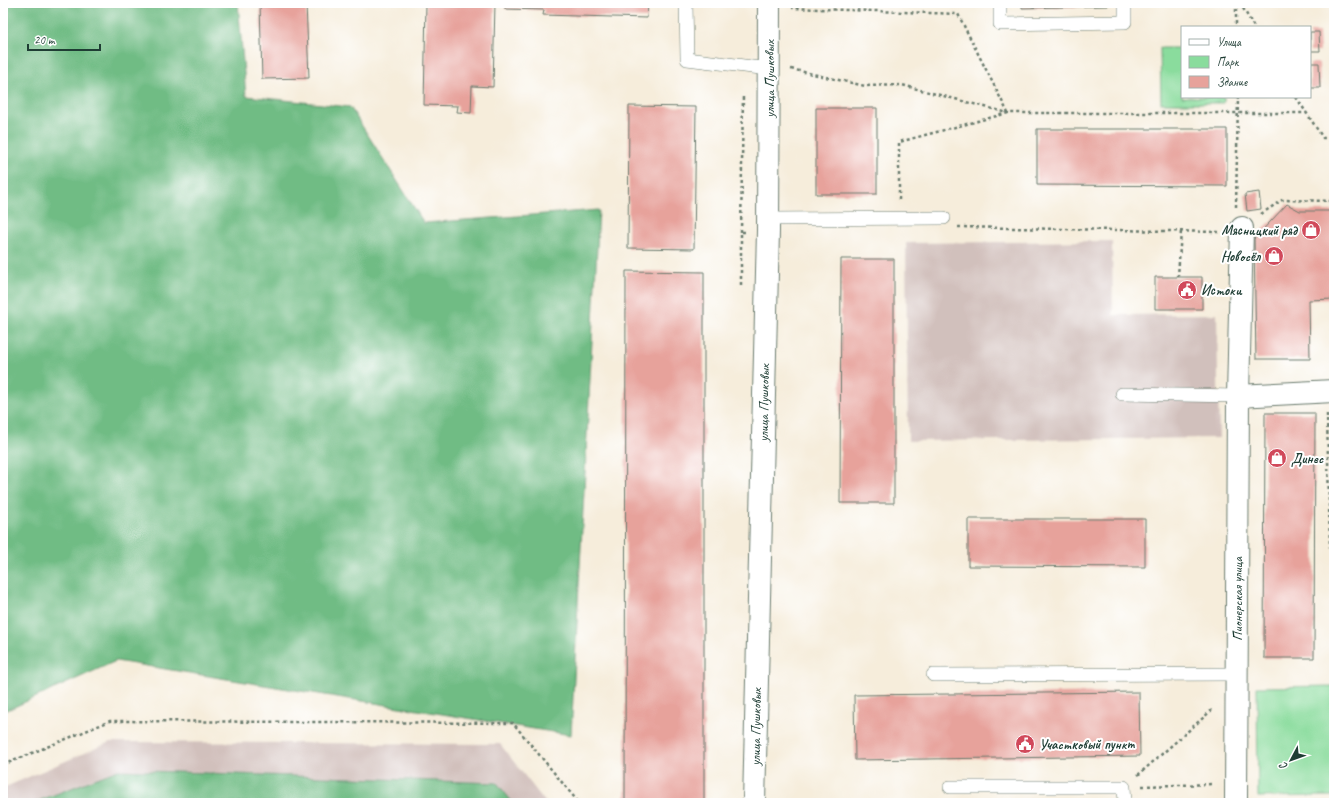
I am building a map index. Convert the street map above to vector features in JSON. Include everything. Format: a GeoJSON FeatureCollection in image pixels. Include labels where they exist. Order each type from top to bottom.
{"type":"FeatureCollection","features":[{"type":"Feature","properties":{"kind":"street","name":"улица Пушковых"},"geometry":{"type":"LineString","coordinates":[[754,803],[768,225],[778,5]]}},
{"type":"Feature","properties":{"kind":"street","name":"Пионерская улица"},"geometry":{"type":"LineString","coordinates":[[1236,803],[1238,396],[1242,228]]}},
{"type":"Feature","properties":{"kind":"street"},"geometry":{"type":"LineString","coordinates":[[1238,396],[1330,392]]}},
{"type":"Feature","properties":{"kind":"lane"},"geometry":{"type":"LineString","coordinates":[[686,3],[687,59],[776,68]]}},
{"type":"Feature","properties":{"kind":"lane"},"geometry":{"type":"LineString","coordinates":[[1000,3],[1000,24],[1125,22],[1125,3]]}},
{"type":"Feature","properties":{"kind":"lane"},"geometry":{"type":"LineString","coordinates":[[768,225],[899,218],[944,218]]}},
{"type":"Feature","properties":{"kind":"lane"},"geometry":{"type":"LineString","coordinates":[[1122,394],[1238,396]]}},
{"type":"Feature","properties":{"kind":"lane"},"geometry":{"type":"LineString","coordinates":[[933,675],[1237,674]]}},
{"type":"Feature","properties":{"kind":"lane"},"geometry":{"type":"LineString","coordinates":[[950,787],[1124,787],[1125,803]]}},
{"type":"Feature","properties":{"kind":"path"},"geometry":{"type":"LineString","coordinates":[[1236,3],[1236,26]]}},
{"type":"Feature","properties":{"kind":"path"},"geometry":{"type":"LineString","coordinates":[[1240,3],[1253,26]]}},
{"type":"Feature","properties":{"kind":"path"},"geometry":{"type":"LineString","coordinates":[[778,5],[958,14],[1008,113]]}},
{"type":"Feature","properties":{"kind":"path"},"geometry":{"type":"LineString","coordinates":[[776,68],[865,86],[902,85],[1008,113],[1306,113]]}},
{"type":"Feature","properties":{"kind":"path"},"geometry":{"type":"LineString","coordinates":[[742,288],[741,232],[743,92]]}},
{"type":"Feature","properties":{"kind":"path"},"geometry":{"type":"LineString","coordinates":[[1297,98],[1323,138],[1334,138]]}},
{"type":"Feature","properties":{"kind":"path"},"geometry":{"type":"LineString","coordinates":[[899,218],[899,142],[1008,113]]}},
{"type":"Feature","properties":{"kind":"path"},"geometry":{"type":"LineString","coordinates":[[953,227],[1235,232],[1282,200],[1334,201]]}},
{"type":"Feature","properties":{"kind":"path"},"geometry":{"type":"LineString","coordinates":[[741,232],[768,225]]}},
{"type":"Feature","properties":{"kind":"path"},"geometry":{"type":"LineString","coordinates":[[1178,277],[1181,231]]}},
{"type":"Feature","properties":{"kind":"path"},"geometry":{"type":"LineString","coordinates":[[1330,392],[1330,548],[1334,557]]}},
{"type":"Feature","properties":{"kind":"path"},"geometry":{"type":"LineString","coordinates":[[1124,787],[1216,707]]}},
{"type":"Feature","properties":{"kind":"path"},"geometry":{"type":"LineString","coordinates":[[3,765],[110,721],[513,723],[579,803]]}},
{"type":"Feature","properties":{"kind":"path"},"geometry":{"type":"LineString","coordinates":[[1124,787],[1218,784]]}},
{"type":"Feature","properties":{"kind":"shaded area"},"geometry":{"type":"Polygon","coordinates":[[[1112,241],[1113,315],[1217,314],[1219,438],[908,441],[906,243],[1112,241]]]}},
{"type":"Feature","properties":{"kind":"shaded area"},"geometry":{"type":"Polygon","coordinates":[[[110,742],[500,744],[546,803],[3,803],[3,788],[110,742]]]}},
{"type":"Feature","properties":{"kind":"green space"},"geometry":{"type":"Polygon","coordinates":[[[3,3],[238,3],[246,96],[350,107],[424,223],[599,210],[571,735],[116,661],[3,712],[3,3]]]}},
{"type":"Feature","properties":{"kind":"green space"},"geometry":{"type":"Polygon","coordinates":[[[1160,48],[1181,48],[1181,98],[1224,98],[1224,103],[1161,103],[1160,48]]]}},
{"type":"Feature","properties":{"kind":"green space"},"geometry":{"type":"Polygon","coordinates":[[[1334,686],[1334,796],[1258,797],[1257,687],[1334,686]]]}},
{"type":"Feature","properties":{"kind":"green space"},"geometry":{"type":"Polygon","coordinates":[[[118,770],[497,783],[513,803],[33,803],[118,770]]]}},
{"type":"Feature","properties":{"kind":"building"},"geometry":{"type":"Polygon","coordinates":[[[260,3],[306,3],[309,78],[262,79],[260,3]]]}},
{"type":"Feature","properties":{"kind":"building"},"geometry":{"type":"Polygon","coordinates":[[[426,3],[495,3],[493,87],[472,86],[471,113],[457,112],[458,106],[424,105],[426,3]]]}},
{"type":"Feature","properties":{"kind":"building"},"geometry":{"type":"Polygon","coordinates":[[[505,3],[648,3],[647,18],[543,15],[544,10],[505,9],[505,3]]]}},
{"type":"Feature","properties":{"kind":"building"},"geometry":{"type":"Polygon","coordinates":[[[1022,3],[1108,3],[1108,6],[1022,8],[1022,3]]]}},
{"type":"Feature","properties":{"kind":"building"},"geometry":{"type":"Polygon","coordinates":[[[1311,32],[1319,32],[1320,51],[1311,51],[1311,32]]]}},
{"type":"Feature","properties":{"kind":"building"},"geometry":{"type":"Polygon","coordinates":[[[1311,63],[1319,63],[1320,88],[1311,88],[1311,63]]]}},
{"type":"Feature","properties":{"kind":"building"},"geometry":{"type":"Polygon","coordinates":[[[629,106],[696,107],[694,249],[628,248],[629,106]]]}},
{"type":"Feature","properties":{"kind":"building"},"geometry":{"type":"Polygon","coordinates":[[[816,108],[877,108],[877,194],[816,194],[816,108]]]}},
{"type":"Feature","properties":{"kind":"building"},"geometry":{"type":"Polygon","coordinates":[[[1037,129],[1227,129],[1227,186],[1037,185],[1037,129]]]}},
{"type":"Feature","properties":{"kind":"building"},"geometry":{"type":"Polygon","coordinates":[[[1259,192],[1261,209],[1247,211],[1245,194],[1259,192]]]}},
{"type":"Feature","properties":{"kind":"building"},"geometry":{"type":"Polygon","coordinates":[[[1287,204],[1300,211],[1334,211],[1334,299],[1309,300],[1310,359],[1256,359],[1254,239],[1287,204]]]}},
{"type":"Feature","properties":{"kind":"building"},"geometry":{"type":"Polygon","coordinates":[[[841,259],[894,259],[894,503],[840,503],[841,259]]]}},
{"type":"Feature","properties":{"kind":"building"},"geometry":{"type":"Polygon","coordinates":[[[626,271],[704,272],[704,803],[625,803],[626,271]]]}},
{"type":"Feature","properties":{"kind":"building"},"geometry":{"type":"Polygon","coordinates":[[[1155,277],[1202,277],[1202,309],[1155,309],[1155,277]]]}},
{"type":"Feature","properties":{"kind":"building"},"geometry":{"type":"Polygon","coordinates":[[[1265,413],[1315,413],[1314,658],[1264,658],[1265,413]]]}},
{"type":"Feature","properties":{"kind":"building"},"geometry":{"type":"Polygon","coordinates":[[[968,519],[1145,519],[1145,567],[968,566],[968,519]]]}},
{"type":"Feature","properties":{"kind":"building"},"geometry":{"type":"Polygon","coordinates":[[[1139,692],[1140,756],[855,760],[854,695],[1139,692]]]}},
{"type":"Feature","properties":{"kind":"place","name":"Мясницкий ряд"},"geometry":{"type":"Point","coordinates":[1311,230]}},
{"type":"Feature","properties":{"kind":"place","name":"Новосёл"},"geometry":{"type":"Point","coordinates":[1274,256]}},
{"type":"Feature","properties":{"kind":"place","name":"Истоки"},"geometry":{"type":"Point","coordinates":[1187,290]}},
{"type":"Feature","properties":{"kind":"place","name":"Динес"},"geometry":{"type":"Point","coordinates":[1277,458]}},
{"type":"Feature","properties":{"kind":"place","name":"Участковый пункт"},"geometry":{"type":"Point","coordinates":[1025,744]}}]}
